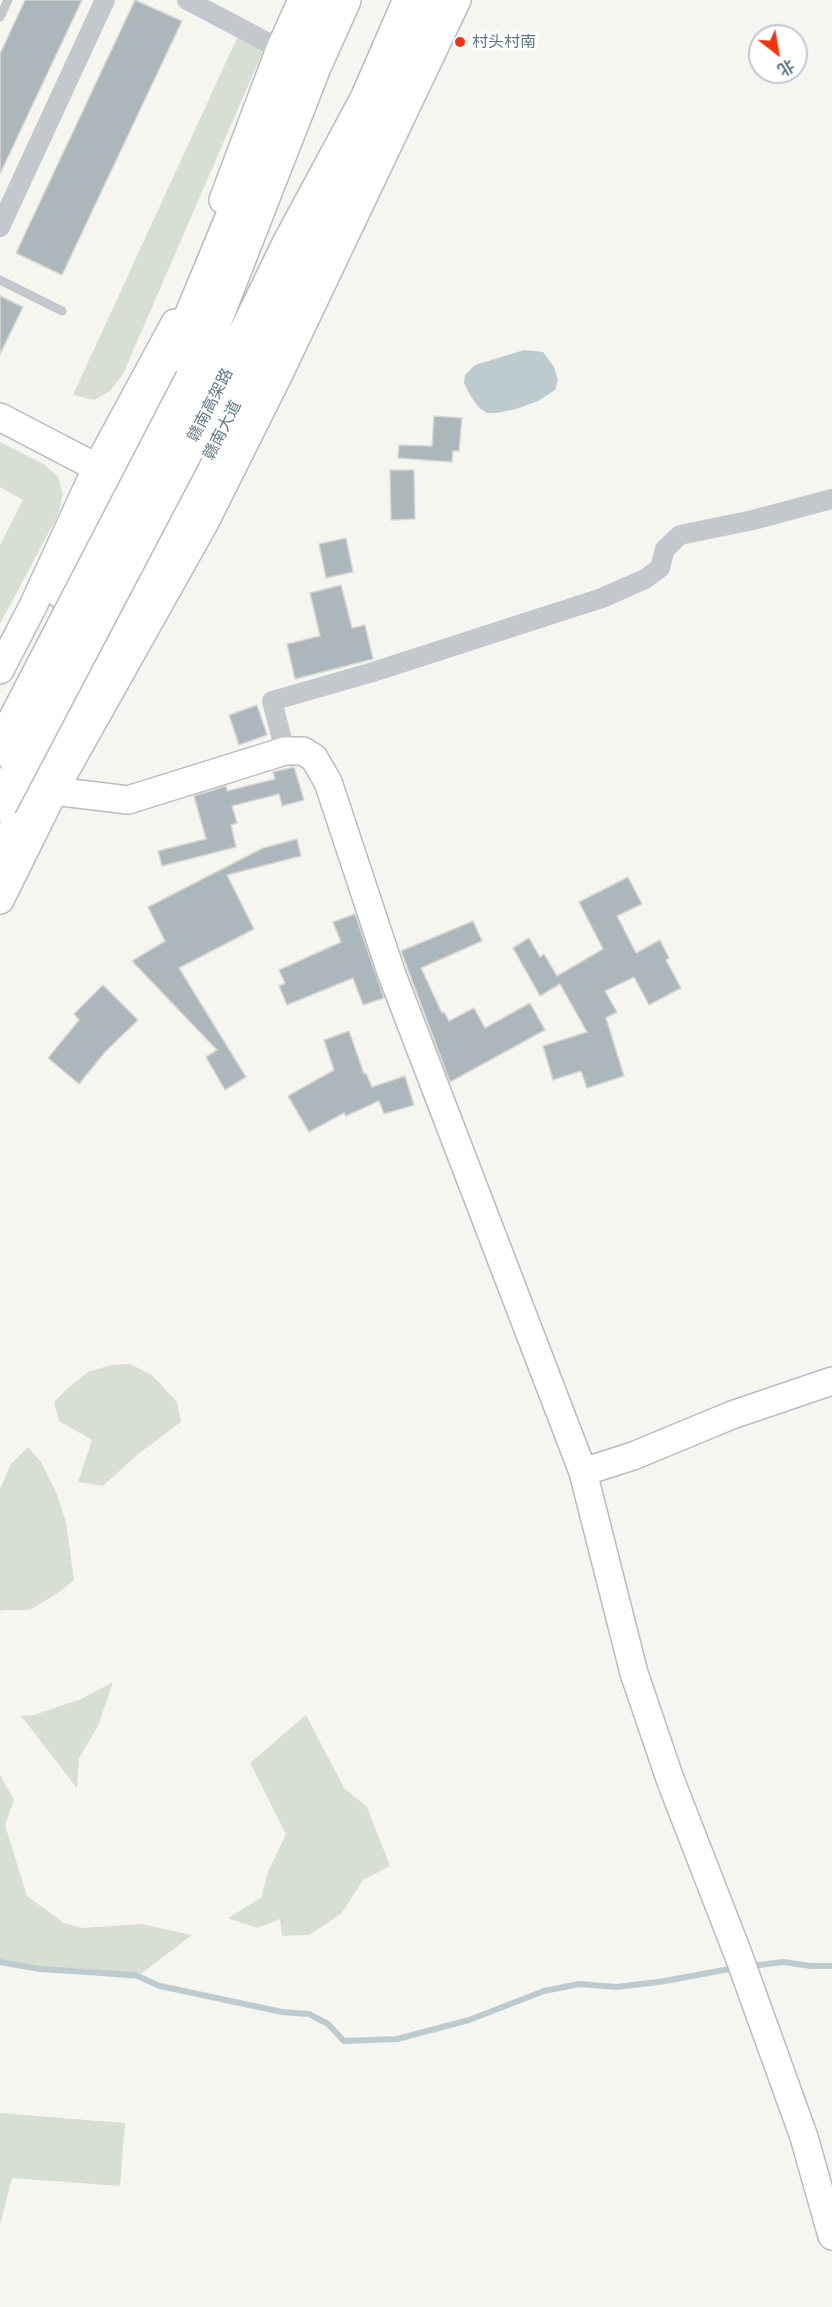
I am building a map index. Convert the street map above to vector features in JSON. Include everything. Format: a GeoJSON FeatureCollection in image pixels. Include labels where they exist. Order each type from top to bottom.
{"type":"FeatureCollection","features":[{"type":"Feature","properties":{"kind":"highway","name":"赣南高架路"},"geometry":{"type":"LineString","coordinates":[[0,805],[204,387],[314,67],[344,0]]}},
{"type":"Feature","properties":{"kind":"highway","name":"赣南高架路"},"geometry":{"type":"LineString","coordinates":[[0,749],[204,387],[290,242],[367,99],[410,0]]}},
{"type":"Feature","properties":{"kind":"highway"},"geometry":{"type":"LineString","coordinates":[[315,246],[367,99]]}},
{"type":"Feature","properties":{"kind":"main road","name":"赣南大道"},"geometry":{"type":"LineString","coordinates":[[0,856],[134,603],[193,517],[218,440],[435,0]]}},
{"type":"Feature","properties":{"kind":"main road"},"geometry":{"type":"LineString","coordinates":[[0,713],[72,574],[108,474],[153,404],[315,5]]}},
{"type":"Feature","properties":{"kind":"main road"},"geometry":{"type":"LineString","coordinates":[[153,404],[218,440]]}},
{"type":"Feature","properties":{"kind":"main road"},"geometry":{"type":"LineString","coordinates":[[72,574],[134,603]]}},
{"type":"Feature","properties":{"kind":"street"},"geometry":{"type":"LineString","coordinates":[[0,226],[105,0]]}},
{"type":"Feature","properties":{"kind":"street"},"geometry":{"type":"LineString","coordinates":[[187,0],[280,49]]}},
{"type":"Feature","properties":{"kind":"street"},"geometry":{"type":"LineString","coordinates":[[0,900],[193,517],[279,374],[457,0]]}},
{"type":"Feature","properties":{"kind":"street"},"geometry":{"type":"LineString","coordinates":[[0,670],[33,606],[108,474],[180,312],[280,49],[315,5]]}},
{"type":"Feature","properties":{"kind":"street"},"geometry":{"type":"LineString","coordinates":[[0,417],[193,517]]}},
{"type":"Feature","properties":{"kind":"street"},"geometry":{"type":"LineString","coordinates":[[285,751],[272,701],[372,672],[602,598],[645,579],[660,568],[665,549],[680,535],[753,520],[832,499]]}},
{"type":"Feature","properties":{"kind":"street"},"geometry":{"type":"LineString","coordinates":[[54,791],[128,800],[285,751],[303,751],[314,758],[328,782],[399,993],[583,1472],[634,1673],[670,1779],[738,1954],[804,2137],[832,2236]]}},
{"type":"Feature","properties":{"kind":"street"},"geometry":{"type":"LineString","coordinates":[[583,1472],[633,1456],[732,1415],[832,1381]]}},
{"type":"Feature","properties":{"kind":"lane"},"geometry":{"type":"LineString","coordinates":[[0,17],[8,0]]}},
{"type":"Feature","properties":{"kind":"lane"},"geometry":{"type":"LineString","coordinates":[[0,280],[62,311]]}},
{"type":"Feature","properties":{"kind":"shaded area"},"geometry":{"type":"Polygon","coordinates":[[[238,36],[264,49],[123,374],[110,391],[94,400],[73,395],[238,36]]]}},
{"type":"Feature","properties":{"kind":"shaded area"},"geometry":{"type":"Polygon","coordinates":[[[524,350],[543,352],[554,367],[558,380],[555,390],[538,401],[516,409],[487,413],[479,408],[464,383],[465,375],[475,365],[524,350]]]}},
{"type":"Feature","properties":{"kind":"shaded area"},"geometry":{"type":"Polygon","coordinates":[[[0,442],[45,465],[58,477],[63,493],[58,515],[0,624],[0,545],[23,500],[0,487],[0,442]]]}},
{"type":"Feature","properties":{"kind":"shaded area"},"geometry":{"type":"Polygon","coordinates":[[[130,1364],[152,1375],[177,1402],[181,1422],[137,1455],[103,1486],[78,1482],[92,1440],[59,1421],[54,1402],[88,1372],[111,1365],[130,1364]]]}},
{"type":"Feature","properties":{"kind":"shaded area"},"geometry":{"type":"Polygon","coordinates":[[[28,1447],[41,1462],[56,1492],[66,1522],[74,1580],[30,1610],[0,1611],[0,1489],[11,1464],[28,1447]]]}},
{"type":"Feature","properties":{"kind":"shaded area"},"geometry":{"type":"Polygon","coordinates":[[[113,1682],[98,1726],[79,1758],[77,1788],[21,1716],[34,1715],[81,1699],[113,1682]]]}},
{"type":"Feature","properties":{"kind":"shaded area"},"geometry":{"type":"Polygon","coordinates":[[[306,1715],[344,1788],[367,1807],[390,1866],[363,1880],[341,1914],[309,1935],[282,1936],[280,1919],[257,1928],[228,1918],[261,1898],[268,1872],[286,1834],[250,1763],[306,1715]]]}},
{"type":"Feature","properties":{"kind":"shaded area"},"geometry":{"type":"Polygon","coordinates":[[[0,1775],[14,1800],[5,1825],[27,1896],[64,1923],[83,1928],[141,1924],[192,1935],[134,1979],[0,1965],[0,1775]]]}},
{"type":"Feature","properties":{"kind":"shaded area"},"geometry":{"type":"Polygon","coordinates":[[[0,2113],[125,2123],[120,2186],[12,2178],[0,2225],[0,2113]]]}},
{"type":"Feature","properties":{"kind":"building"},"geometry":{"type":"Polygon","coordinates":[[[25,0],[82,0],[0,174],[0,54],[25,0]]]}},
{"type":"Feature","properties":{"kind":"building"},"geometry":{"type":"Polygon","coordinates":[[[135,0],[182,21],[62,275],[16,253],[135,0]]]}},
{"type":"Feature","properties":{"kind":"building"},"geometry":{"type":"Polygon","coordinates":[[[0,296],[23,307],[0,354],[0,296]]]}},
{"type":"Feature","properties":{"kind":"building"},"geometry":{"type":"Polygon","coordinates":[[[434,416],[462,418],[459,451],[453,451],[452,462],[398,458],[399,445],[432,446],[434,416]]]}},
{"type":"Feature","properties":{"kind":"building"},"geometry":{"type":"Polygon","coordinates":[[[390,470],[414,470],[415,519],[391,520],[390,470]]]}},
{"type":"Feature","properties":{"kind":"building"},"geometry":{"type":"Polygon","coordinates":[[[346,538],[353,572],[326,578],[319,544],[346,538]]]}},
{"type":"Feature","properties":{"kind":"building"},"geometry":{"type":"Polygon","coordinates":[[[341,585],[352,628],[365,625],[373,659],[295,679],[287,644],[320,636],[310,593],[341,585]]]}},
{"type":"Feature","properties":{"kind":"building"},"geometry":{"type":"Polygon","coordinates":[[[257,705],[267,735],[239,745],[229,715],[257,705]]]}},
{"type":"Feature","properties":{"kind":"building"},"geometry":{"type":"Polygon","coordinates":[[[294,767],[304,800],[282,806],[279,794],[232,806],[237,823],[231,825],[236,847],[162,866],[158,851],[206,839],[194,796],[226,786],[227,791],[275,779],[273,772],[294,767]]]}},
{"type":"Feature","properties":{"kind":"building"},"geometry":{"type":"Polygon","coordinates":[[[297,839],[301,856],[227,875],[254,929],[179,968],[246,1077],[225,1090],[206,1057],[217,1050],[132,961],[165,941],[148,907],[263,848],[297,839]]]}},
{"type":"Feature","properties":{"kind":"building"},"geometry":{"type":"Polygon","coordinates":[[[628,877],[642,904],[617,916],[636,953],[660,940],[669,958],[666,960],[681,988],[649,1005],[634,977],[605,991],[617,1012],[606,1018],[624,1076],[587,1088],[581,1071],[553,1080],[543,1046],[587,1032],[560,984],[540,996],[513,948],[529,938],[540,957],[544,954],[557,976],[603,949],[579,902],[628,877]]]}},
{"type":"Feature","properties":{"kind":"building"},"geometry":{"type":"Polygon","coordinates":[[[355,914],[384,998],[363,1005],[353,978],[287,1005],[279,986],[285,983],[279,970],[341,942],[333,922],[355,914]]]}},
{"type":"Feature","properties":{"kind":"building"},"geometry":{"type":"Polygon","coordinates":[[[473,921],[482,941],[421,968],[442,1013],[444,1012],[449,1021],[474,1008],[485,1028],[530,1003],[545,1030],[450,1082],[401,951],[473,921]]]}},
{"type":"Feature","properties":{"kind":"building"},"geometry":{"type":"Polygon","coordinates":[[[103,985],[138,1020],[105,1052],[79,1084],[48,1058],[79,1020],[74,1014],[103,985]]]}},
{"type":"Feature","properties":{"kind":"building"},"geometry":{"type":"Polygon","coordinates":[[[349,1031],[364,1074],[366,1073],[372,1087],[405,1076],[414,1105],[384,1114],[379,1101],[346,1116],[344,1113],[309,1132],[288,1096],[334,1070],[324,1040],[349,1031]]]}},
{"type":"Feature","properties":{"kind":"waterway"},"geometry":{"type":"LineString","coordinates":[[0,1962],[40,1969],[135,1975],[160,1986],[282,2012],[309,2014],[328,2024],[344,2041],[397,2039],[469,2020],[544,1991],[579,1984],[616,1987],[659,1982],[735,1968]]}},
{"type":"Feature","properties":{"kind":"waterway"},"geometry":{"type":"LineString","coordinates":[[751,1966],[783,1962],[832,1966]]}},
{"type":"Feature","properties":{"kind":"place","name":"村头村南"},"geometry":{"type":"Point","coordinates":[460,42]}}]}
